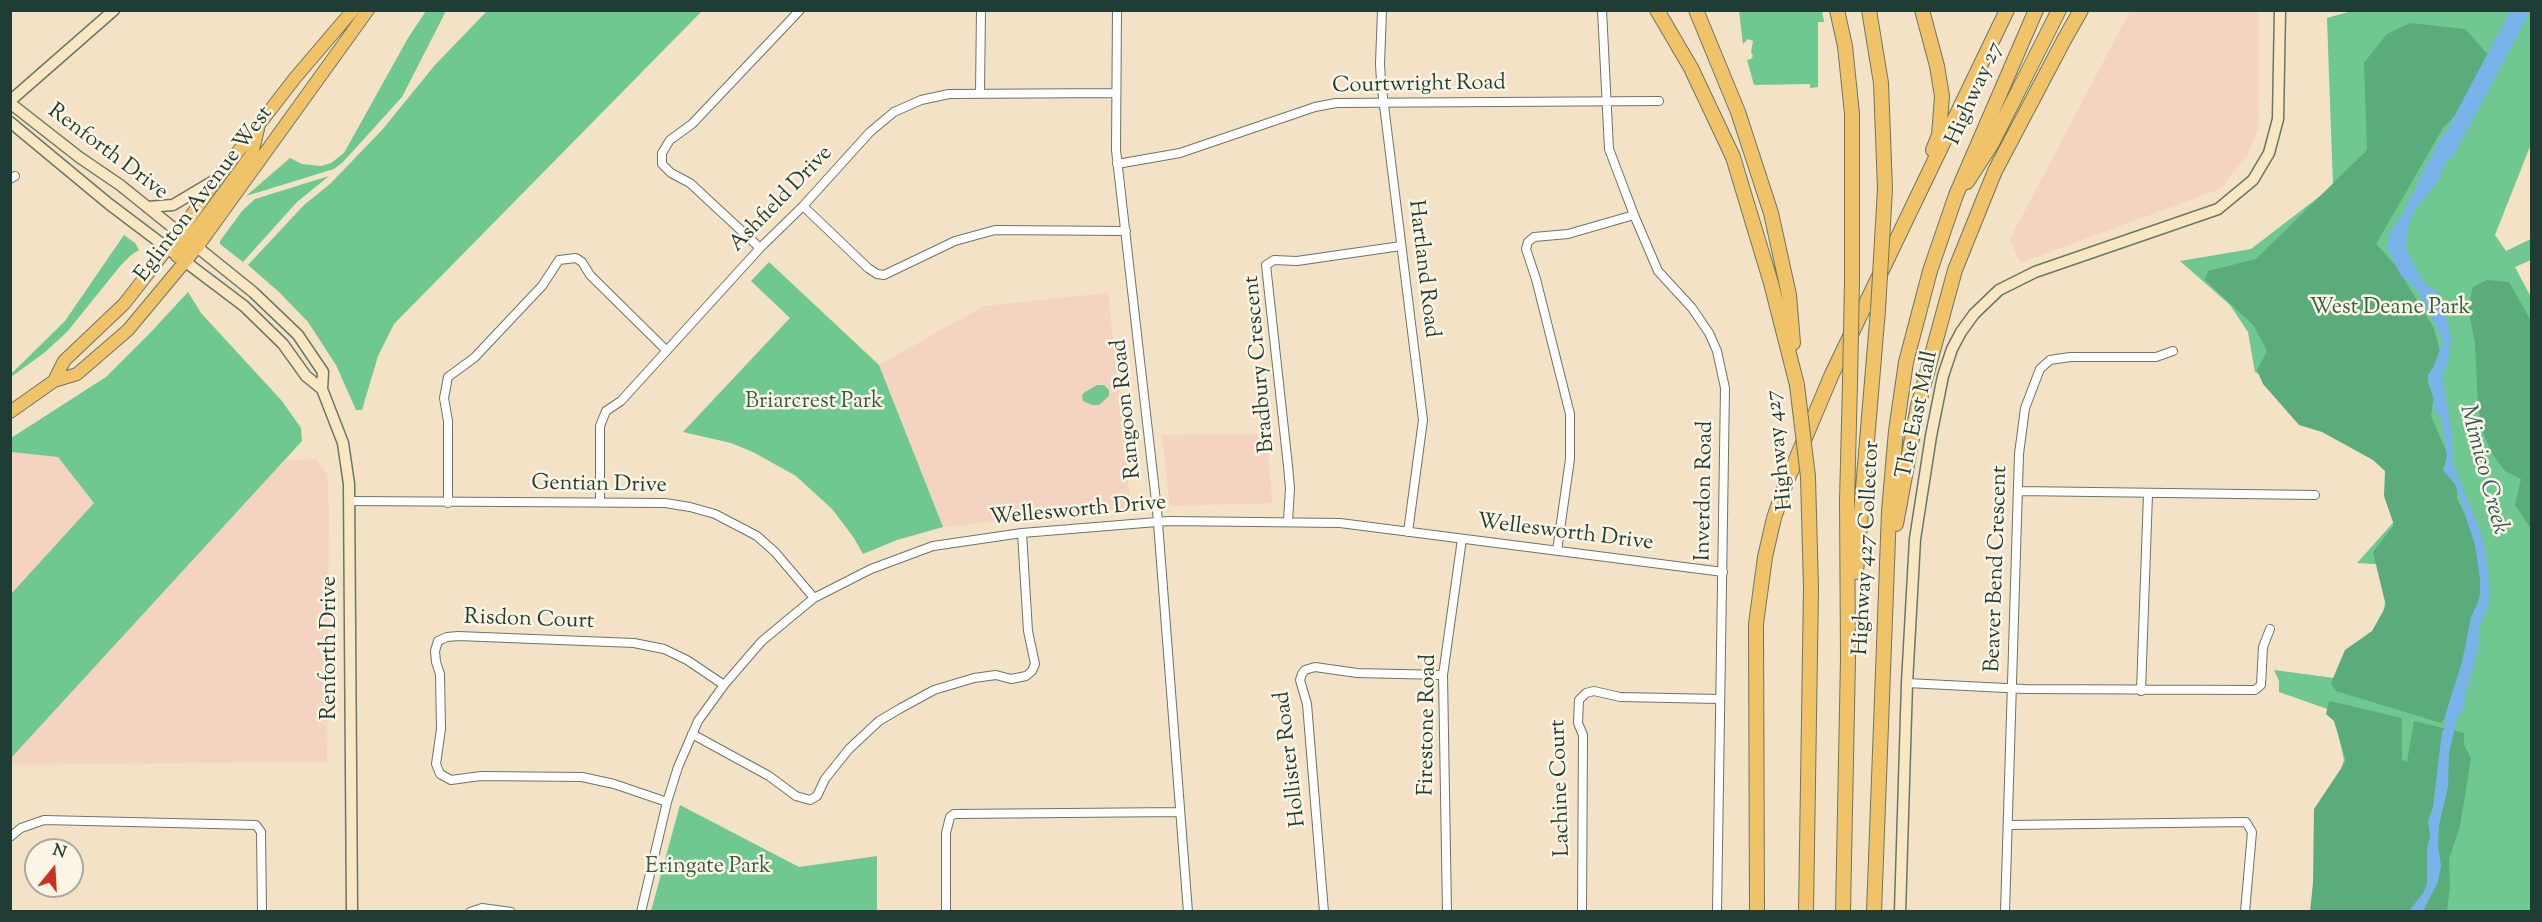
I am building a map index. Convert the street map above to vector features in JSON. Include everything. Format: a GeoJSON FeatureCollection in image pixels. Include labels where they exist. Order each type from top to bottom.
{"type":"FeatureCollection","features":[{"type":"Feature","properties":{"kind":"highway","name":"Highway 427"},"geometry":{"type":"LineString","coordinates":[[1657,10],[1691,68],[1733,157],[1771,283],[1797,385],[1808,477],[1811,588],[1806,912]]}},
{"type":"Feature","properties":{"kind":"highway"},"geometry":{"type":"LineString","coordinates":[[1696,10],[1738,112],[1771,213],[1790,295],[1797,385]]}},
{"type":"Feature","properties":{"kind":"highway"},"geometry":{"type":"LineString","coordinates":[[1837,10],[1845,46],[1852,114],[1852,281],[1847,501],[1848,658],[1843,912]]}},
{"type":"Feature","properties":{"kind":"highway"},"geometry":{"type":"LineString","coordinates":[[1848,658],[1878,310],[1885,189],[1881,83],[1869,10]]}},
{"type":"Feature","properties":{"kind":"highway"},"geometry":{"type":"LineString","coordinates":[[1906,219],[1939,135],[1941,106],[1937,66],[1922,10]]}},
{"type":"Feature","properties":{"kind":"highway","name":"Highway 27"},"geometry":{"type":"LineString","coordinates":[[1956,195],[2036,10]]}},
{"type":"Feature","properties":{"kind":"highway"},"geometry":{"type":"LineString","coordinates":[[1956,195],[1973,174],[1990,145],[2059,10]]}},
{"type":"Feature","properties":{"kind":"highway"},"geometry":{"type":"LineString","coordinates":[[1757,912],[1756,641],[1765,557],[1776,509],[1797,454],[1847,342],[2007,11]]}},
{"type":"Feature","properties":{"kind":"highway"},"geometry":{"type":"LineString","coordinates":[[1884,612],[1911,441],[1935,339],[1955,270],[1995,171],[2080,13]]}},
{"type":"Feature","properties":{"kind":"highway","name":"Highway 427 Collector"},"geometry":{"type":"LineString","coordinates":[[1874,912],[1884,612],[1892,470],[1906,362],[1920,305],[1956,195]]}},
{"type":"Feature","properties":{"kind":"main road"},"geometry":{"type":"LineString","coordinates":[[10,102],[114,10]]}},
{"type":"Feature","properties":{"kind":"main road","name":"Eglinton Avenue West"},"geometry":{"type":"LineString","coordinates":[[54,381],[64,361],[176,256],[250,146],[258,128],[353,10]]}},
{"type":"Feature","properties":{"kind":"main road","name":"Eglinton Avenue West"},"geometry":{"type":"LineString","coordinates":[[10,412],[54,381],[77,374],[128,330],[176,256],[269,148],[368,10]]}},
{"type":"Feature","properties":{"kind":"main road","name":"The East Mall"},"geometry":{"type":"LineString","coordinates":[[1900,912],[1907,683],[1915,539],[1943,376],[1961,332],[1984,303],[2013,283],[2035,272],[2218,209],[2233,199],[2253,180],[2269,153],[2278,119],[2280,10]]}},
{"type":"Feature","properties":{"kind":"main road","name":"Renforth Drive"},"geometry":{"type":"LineString","coordinates":[[10,102],[79,158],[120,185],[254,292],[298,335],[323,372],[322,389],[343,443],[350,501],[352,912]]}},
{"type":"Feature","properties":{"kind":"main road","name":"Renforth Drive"},"geometry":{"type":"LineString","coordinates":[[10,122],[109,204],[244,306],[283,344],[306,376],[322,389]]}},
{"type":"Feature","properties":{"kind":"main road","name":"Eglinton Avenue West"},"geometry":{"type":"LineString","coordinates":[[189,239],[216,180],[250,146]]}},
{"type":"Feature","properties":{"kind":"main road"},"geometry":{"type":"LineString","coordinates":[[147,207],[173,206],[216,180]]}},
{"type":"Feature","properties":{"kind":"street"},"geometry":{"type":"LineString","coordinates":[[760,248],[690,183],[670,173],[662,164],[662,153],[670,140],[692,124],[800,10]]}},
{"type":"Feature","properties":{"kind":"street"},"geometry":{"type":"LineString","coordinates":[[980,92],[981,10]]}},
{"type":"Feature","properties":{"kind":"street","name":"Rangoon Road"},"geometry":{"type":"LineString","coordinates":[[1117,10],[1115,93],[1117,164],[1158,522],[1188,912]]}},
{"type":"Feature","properties":{"kind":"street","name":"Hartland Road"},"geometry":{"type":"LineString","coordinates":[[1382,10],[1380,64],[1423,420],[1408,532]]}},
{"type":"Feature","properties":{"kind":"street"},"geometry":{"type":"LineString","coordinates":[[1602,10],[1606,102]]}},
{"type":"Feature","properties":{"kind":"street","name":"Ashfield Drive"},"geometry":{"type":"LineString","coordinates":[[600,502],[601,419],[606,411],[621,401],[760,248],[803,206],[870,132],[894,112],[933,96],[980,92],[1115,93]]}},
{"type":"Feature","properties":{"kind":"street","name":"Courtwright Road"},"geometry":{"type":"LineString","coordinates":[[1117,164],[1180,153],[1315,107],[1336,103],[1659,101]]}},
{"type":"Feature","properties":{"kind":"street","name":"Inverdon Road"},"geometry":{"type":"LineString","coordinates":[[1606,102],[1609,149],[1658,271],[1692,308],[1709,333],[1722,370],[1725,409],[1717,912]]}},
{"type":"Feature","properties":{"kind":"street"},"geometry":{"type":"LineString","coordinates":[[803,206],[868,268],[877,274],[884,275],[955,241],[995,230],[1126,231]]}},
{"type":"Feature","properties":{"kind":"street"},"geometry":{"type":"LineString","coordinates":[[1557,551],[1570,459],[1570,414],[1536,279],[1526,249],[1528,242],[1534,237],[1568,234],[1634,215]]}},
{"type":"Feature","properties":{"kind":"street","name":"Bradbury Crescent"},"geometry":{"type":"LineString","coordinates":[[1288,521],[1290,502],[1288,466],[1266,265],[1274,260],[1297,261],[1401,246]]}},
{"type":"Feature","properties":{"kind":"street"},"geometry":{"type":"LineString","coordinates":[[448,503],[448,421],[444,398],[448,377],[474,358],[542,286],[559,260],[576,258],[582,262],[590,275],[666,350]]}},
{"type":"Feature","properties":{"kind":"street","name":"Beaver Bend Crescent"},"geometry":{"type":"LineString","coordinates":[[2004,912],[2019,454],[2025,408],[2034,380],[2045,363],[2070,357],[2156,357],[2173,351]]}},
{"type":"Feature","properties":{"kind":"street"},"geometry":{"type":"LineString","coordinates":[[2019,491],[2315,495]]}},
{"type":"Feature","properties":{"kind":"street"},"geometry":{"type":"LineString","coordinates":[[2140,691],[2148,494]]}},
{"type":"Feature","properties":{"kind":"street","name":"Gentian Drive"},"geometry":{"type":"LineString","coordinates":[[350,501],[665,503],[715,514],[757,536],[775,552],[814,598]]}},
{"type":"Feature","properties":{"kind":"street","name":"Wellesworth Drive"},"geometry":{"type":"LineString","coordinates":[[641,912],[667,802],[678,767],[692,734],[724,685],[762,641],[814,598],[871,570],[933,546],[1022,533],[1158,522],[1288,521],[1340,523],[1723,572]]}},
{"type":"Feature","properties":{"kind":"street"},"geometry":{"type":"LineString","coordinates":[[692,734],[769,776],[796,796],[810,800],[817,796],[825,779],[849,749],[879,721],[901,708],[934,690],[974,678],[996,675],[1011,679],[1026,676],[1035,664],[1028,631],[1022,533]]}},
{"type":"Feature","properties":{"kind":"street","name":"Firestone Road"},"geometry":{"type":"LineString","coordinates":[[1447,912],[1443,675],[1462,539]]}},
{"type":"Feature","properties":{"kind":"street"},"geometry":{"type":"LineString","coordinates":[[1907,683],[2140,691],[2255,690],[2261,685],[2263,647],[2270,629]]}},
{"type":"Feature","properties":{"kind":"street","name":"Risdon Court"},"geometry":{"type":"LineString","coordinates":[[667,802],[614,784],[582,777],[481,776],[465,780],[451,780],[440,774],[436,764],[441,729],[441,674],[436,662],[435,651],[438,641],[458,636],[634,643],[664,649],[677,655],[724,685]]}},
{"type":"Feature","properties":{"kind":"street","name":"Hollister Road"},"geometry":{"type":"LineString","coordinates":[[1324,912],[1307,704],[1300,680],[1302,674],[1305,670],[1315,667],[1357,673],[1443,675]]}},
{"type":"Feature","properties":{"kind":"street","name":"Lachine Court"},"geometry":{"type":"LineString","coordinates":[[1582,912],[1582,735],[1578,723],[1579,700],[1586,693],[1594,692],[1620,697],[1720,699]]}},
{"type":"Feature","properties":{"kind":"street"},"geometry":{"type":"LineString","coordinates":[[946,912],[946,833],[950,817],[954,814],[1179,812]]}},
{"type":"Feature","properties":{"kind":"street"},"geometry":{"type":"LineString","coordinates":[[10,837],[21,828],[44,820],[256,825],[261,832],[262,912]]}},
{"type":"Feature","properties":{"kind":"street"},"geometry":{"type":"LineString","coordinates":[[2008,825],[2246,822],[2252,832],[2245,912]]}},
{"type":"Feature","properties":{"kind":"street"},"geometry":{"type":"LineString","coordinates":[[470,912],[482,908],[510,912]]}},
{"type":"Feature","properties":{"kind":"shaded area"},"geometry":{"type":"Polygon","coordinates":[[[2130,11],[2258,11],[2259,126],[2248,154],[2220,189],[2020,263],[2010,239],[2130,11]]]}},
{"type":"Feature","properties":{"kind":"shaded area"},"geometry":{"type":"Polygon","coordinates":[[[1108,293],[1131,508],[943,527],[879,365],[984,306],[1108,293]]]}},
{"type":"Feature","properties":{"kind":"shaded area"},"geometry":{"type":"Polygon","coordinates":[[[1267,434],[1272,503],[1170,506],[1162,435],[1267,434]]]}},
{"type":"Feature","properties":{"kind":"shaded area"},"geometry":{"type":"Polygon","coordinates":[[[11,452],[58,457],[94,503],[11,594],[11,452]]]}},
{"type":"Feature","properties":{"kind":"shaded area"},"geometry":{"type":"Polygon","coordinates":[[[316,459],[327,474],[329,510],[327,762],[11,765],[10,758],[285,460],[316,459]]]}},
{"type":"Feature","properties":{"kind":"green space","name":"West Deane Park"},"geometry":{"type":"Polygon","coordinates":[[[2355,10],[2531,11],[2531,144],[2495,235],[2506,251],[2531,239],[2531,260],[2515,267],[2532,299],[2531,911],[2325,911],[2326,811],[2344,760],[2333,711],[2279,692],[2279,681],[2274,670],[2372,683],[2391,565],[2357,563],[2400,515],[2387,467],[2291,389],[2255,372],[2248,332],[2230,305],[2180,261],[2251,249],[2333,186],[2327,18],[2355,10]]]}},
{"type":"Feature","properties":{"kind":"green space"},"geometry":{"type":"Polygon","coordinates":[[[426,11],[446,11],[402,97],[343,162],[334,169],[246,196],[290,158],[302,164],[321,166],[331,163],[344,153],[408,38],[426,11]]]}},
{"type":"Feature","properties":{"kind":"green space"},"geometry":{"type":"Polygon","coordinates":[[[487,11],[702,11],[394,324],[378,356],[362,410],[356,410],[336,365],[308,322],[248,265],[304,205],[330,184],[382,130],[435,65],[487,11]]]}},
{"type":"Feature","properties":{"kind":"green space"},"geometry":{"type":"Polygon","coordinates":[[[1739,11],[1822,11],[1824,22],[1818,22],[1818,87],[1810,88],[1810,84],[1754,85],[1747,60],[1753,56],[1751,52],[1753,41],[1748,39],[1743,44],[1739,11]]]}},
{"type":"Feature","properties":{"kind":"green space"},"geometry":{"type":"Polygon","coordinates":[[[2410,23],[2465,29],[2492,59],[2468,102],[2443,128],[2376,244],[2396,266],[2434,328],[2440,352],[2431,416],[2458,478],[2457,498],[2472,530],[2485,573],[2448,714],[2441,723],[2336,691],[2331,683],[2345,650],[2372,631],[2386,606],[2373,552],[2394,525],[2384,496],[2385,471],[2373,460],[2322,432],[2299,425],[2263,384],[2257,370],[2267,351],[2254,326],[2205,280],[2208,271],[2256,259],[2367,150],[2364,63],[2387,34],[2410,23]]]}},
{"type":"Feature","properties":{"kind":"green space"},"geometry":{"type":"Polygon","coordinates":[[[329,176],[297,202],[243,262],[220,244],[242,211],[255,199],[329,176]]]}},
{"type":"Feature","properties":{"kind":"green space"},"geometry":{"type":"Polygon","coordinates":[[[124,235],[135,243],[139,250],[121,265],[67,332],[44,353],[11,377],[11,374],[65,321],[124,235]]]}},
{"type":"Feature","properties":{"kind":"green space","name":"Briarcrest Park"},"geometry":{"type":"Polygon","coordinates":[[[769,262],[879,365],[943,527],[897,540],[863,554],[832,509],[796,476],[753,452],[731,443],[683,432],[790,318],[751,281],[769,262]]]}},
{"type":"Feature","properties":{"kind":"green space"},"geometry":{"type":"Polygon","coordinates":[[[2487,280],[2509,282],[2531,321],[2531,529],[2515,505],[2521,479],[2505,471],[2491,452],[2483,432],[2478,407],[2475,343],[2468,308],[2473,287],[2487,280]]]}},
{"type":"Feature","properties":{"kind":"green space"},"geometry":{"type":"Polygon","coordinates":[[[188,292],[201,313],[282,401],[301,428],[302,441],[11,758],[11,594],[94,503],[58,457],[11,452],[11,438],[106,377],[188,292]]]}},
{"type":"Feature","properties":{"kind":"green space"},"geometry":{"type":"Polygon","coordinates":[[[1097,385],[1104,385],[1109,390],[1109,396],[1099,405],[1083,401],[1082,395],[1097,385]]]}},
{"type":"Feature","properties":{"kind":"green space"},"geometry":{"type":"Polygon","coordinates":[[[2329,701],[2402,718],[2402,760],[2407,762],[2414,721],[2464,733],[2464,745],[2471,758],[2460,826],[2449,859],[2450,886],[2447,911],[2310,912],[2313,883],[2314,809],[2346,761],[2334,721],[2326,714],[2329,701]]]}},
{"type":"Feature","properties":{"kind":"green space","name":"Eringate Park"},"geometry":{"type":"Polygon","coordinates":[[[680,805],[799,867],[877,856],[877,911],[651,911],[680,805]]]}},
{"type":"Feature","properties":{"kind":"water"},"geometry":{"type":"Polygon","coordinates":[[[2448,128],[2460,132],[2437,182],[2412,214],[2406,238],[2406,249],[2425,284],[2438,292],[2445,311],[2451,338],[2443,382],[2452,434],[2453,464],[2481,533],[2487,558],[2490,593],[2487,610],[2478,634],[2479,647],[2465,696],[2465,706],[2457,718],[2449,754],[2448,787],[2439,825],[2438,845],[2441,866],[2438,882],[2423,911],[2409,911],[2427,884],[2427,849],[2430,836],[2428,821],[2433,807],[2442,732],[2462,662],[2471,617],[2480,598],[2475,545],[2455,484],[2443,470],[2447,456],[2442,420],[2434,409],[2434,399],[2428,382],[2428,375],[2434,366],[2443,341],[2420,294],[2400,274],[2387,248],[2390,232],[2401,217],[2437,144],[2448,128]]]}},
{"type":"Feature","properties":{"kind":"waterway","name":"Mimico Creek"},"geometry":{"type":"LineString","coordinates":[[2446,151],[2521,10]]}}]}
